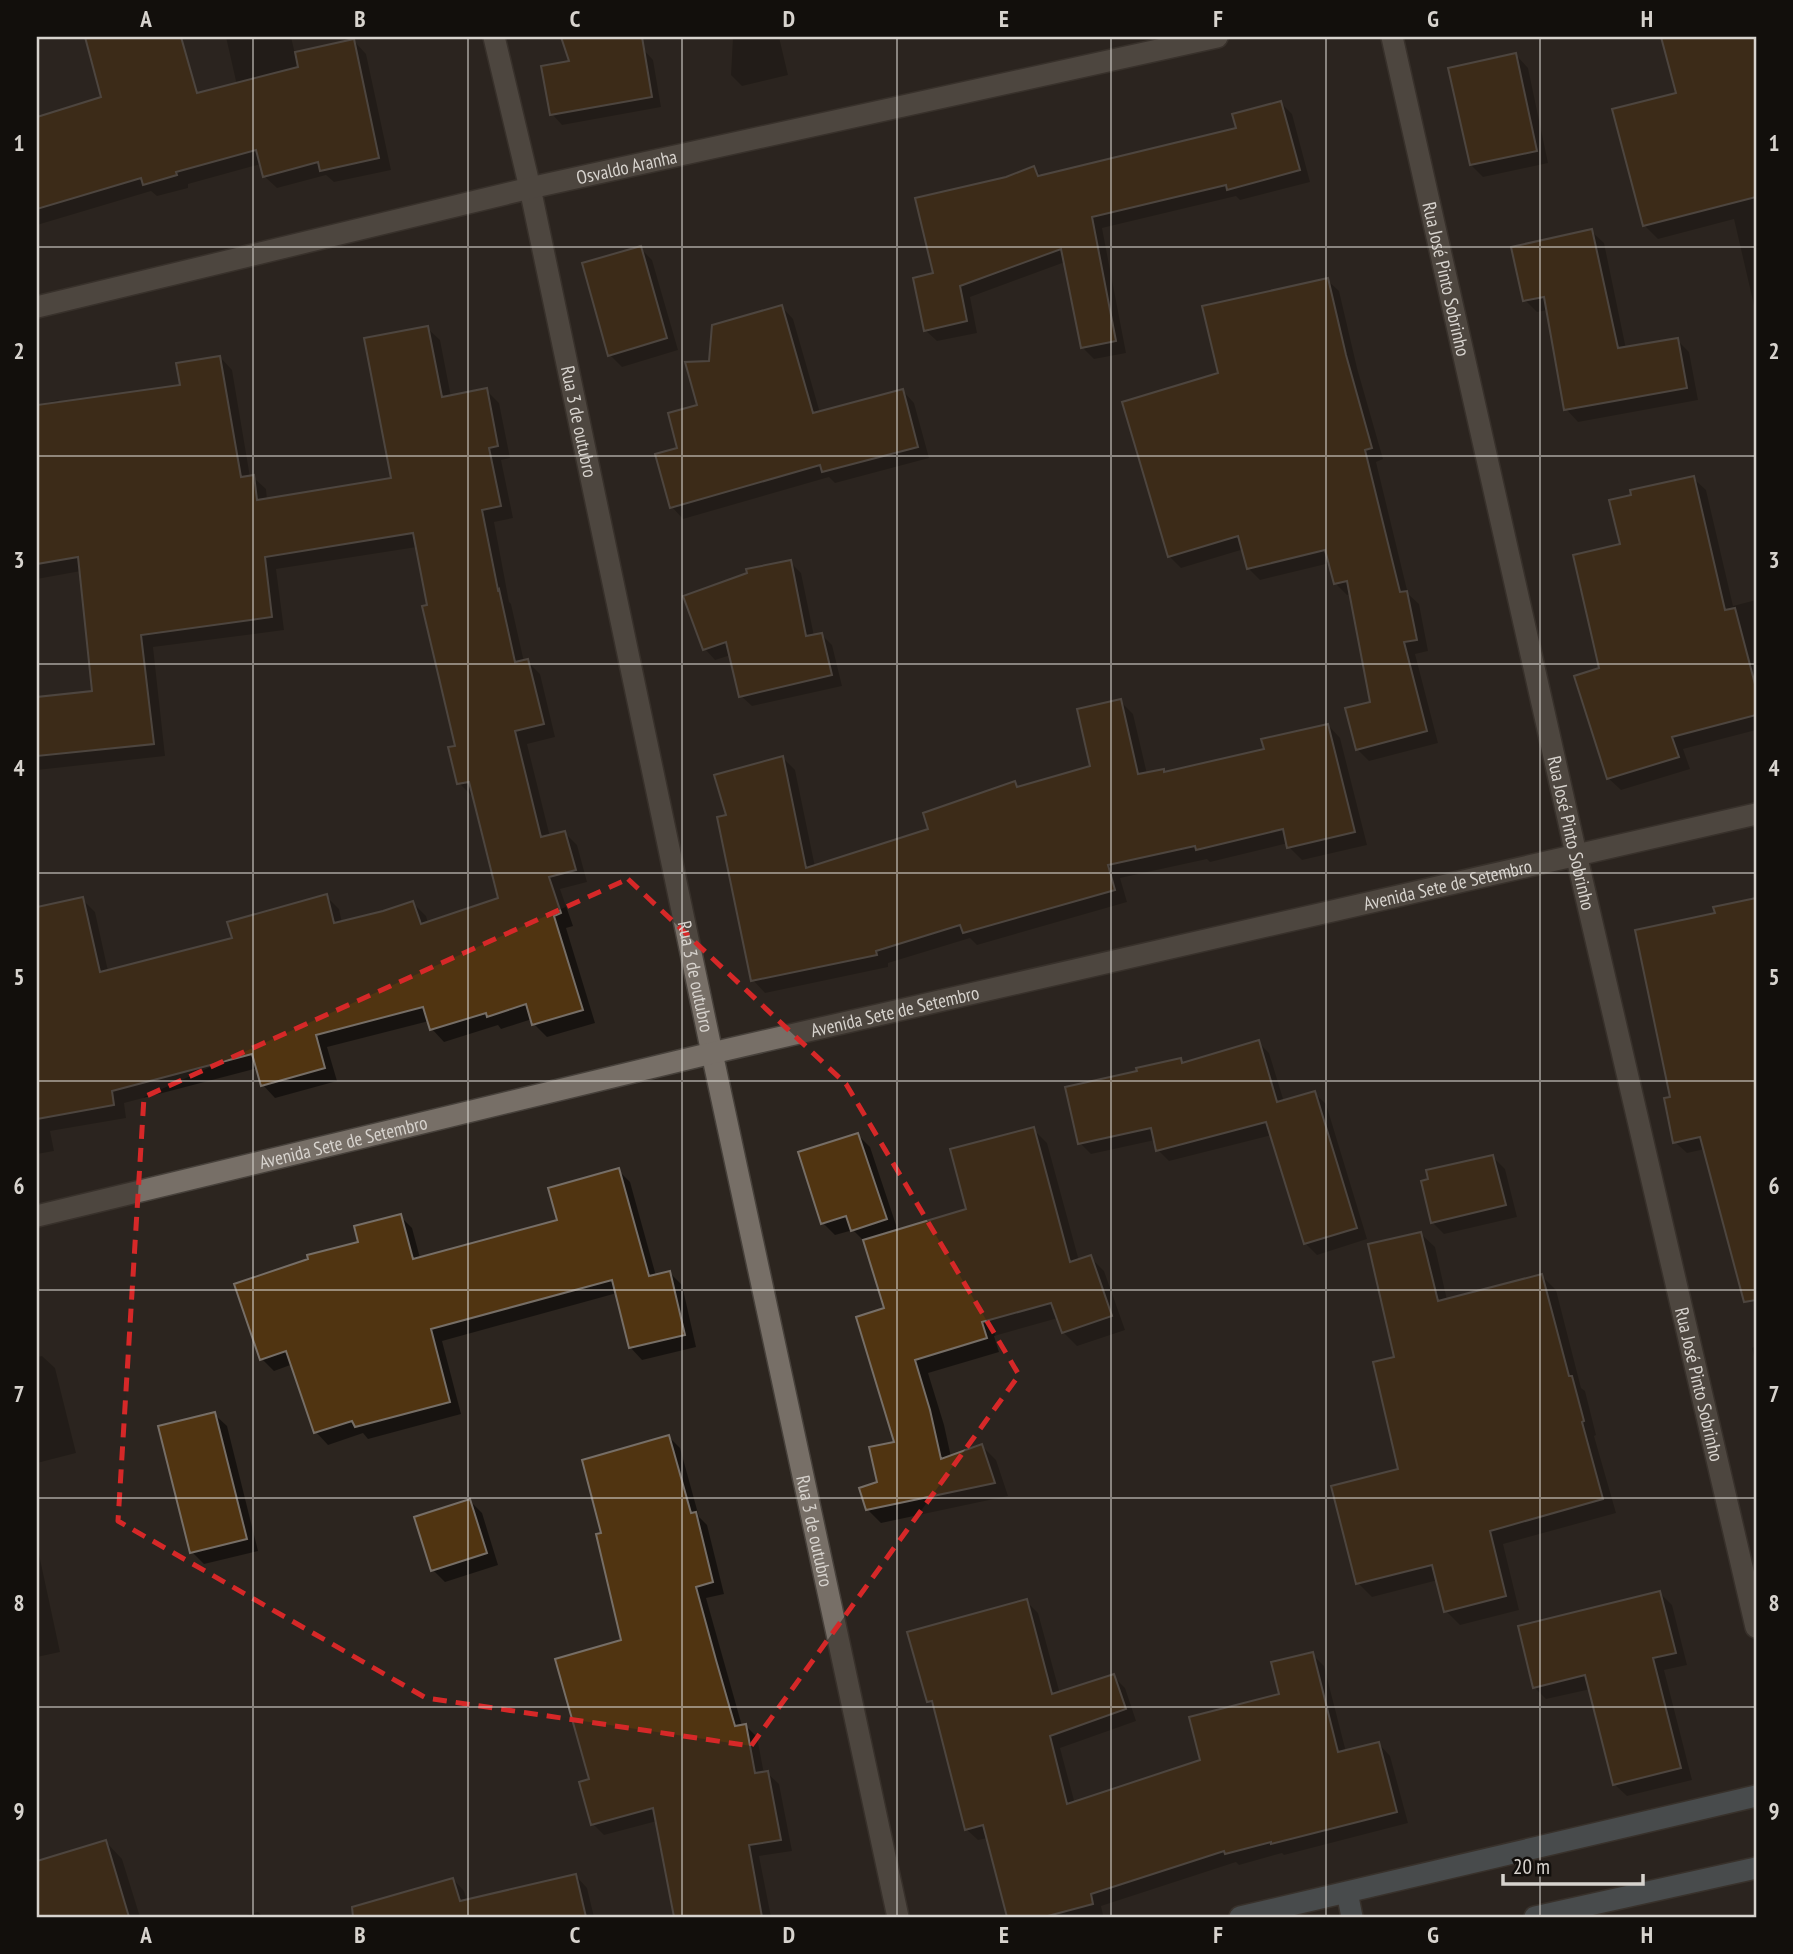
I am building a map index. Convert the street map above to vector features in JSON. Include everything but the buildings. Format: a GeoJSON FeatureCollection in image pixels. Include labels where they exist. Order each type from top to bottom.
{"type":"FeatureCollection","features":[{"type":"Feature","properties":{"kind":"street","name":"Rua 3 de outubro"},"geometry":{"type":"LineString","coordinates":[[494,37],[530,188],[898,1917]]}},
{"type":"Feature","properties":{"kind":"street","name":"Osvaldo Aranha"},"geometry":{"type":"LineString","coordinates":[[37,307],[530,188],[1217,37]]}},
{"type":"Feature","properties":{"kind":"street","name":"Rua José Pinto Sobrinho"},"geometry":{"type":"LineString","coordinates":[[1392,37],[1576,854],[1756,1627]]}},
{"type":"Feature","properties":{"kind":"street","name":"Avenida Sete de Setembro"},"geometry":{"type":"LineString","coordinates":[[37,1216],[712,1053],[1756,814]]}},
{"type":"Feature","properties":{"kind":"street"},"geometry":{"type":"LineString","coordinates":[[1240,1917],[1756,1796]]}},
{"type":"Feature","properties":{"kind":"street"},"geometry":{"type":"LineString","coordinates":[[1535,1917],[1756,1868]]}},
{"type":"Feature","properties":{"kind":"street"},"geometry":{"type":"LineString","coordinates":[[1347,1892],[1352,1917]]}},
{"type":"Feature","properties":{"kind":"highlighted area"},"geometry":{"type":"Polygon","coordinates":[[[628,879],[846,1084],[1019,1375],[751,1746],[426,1698],[118,1521],[144,1097],[628,879]]]}}]}
